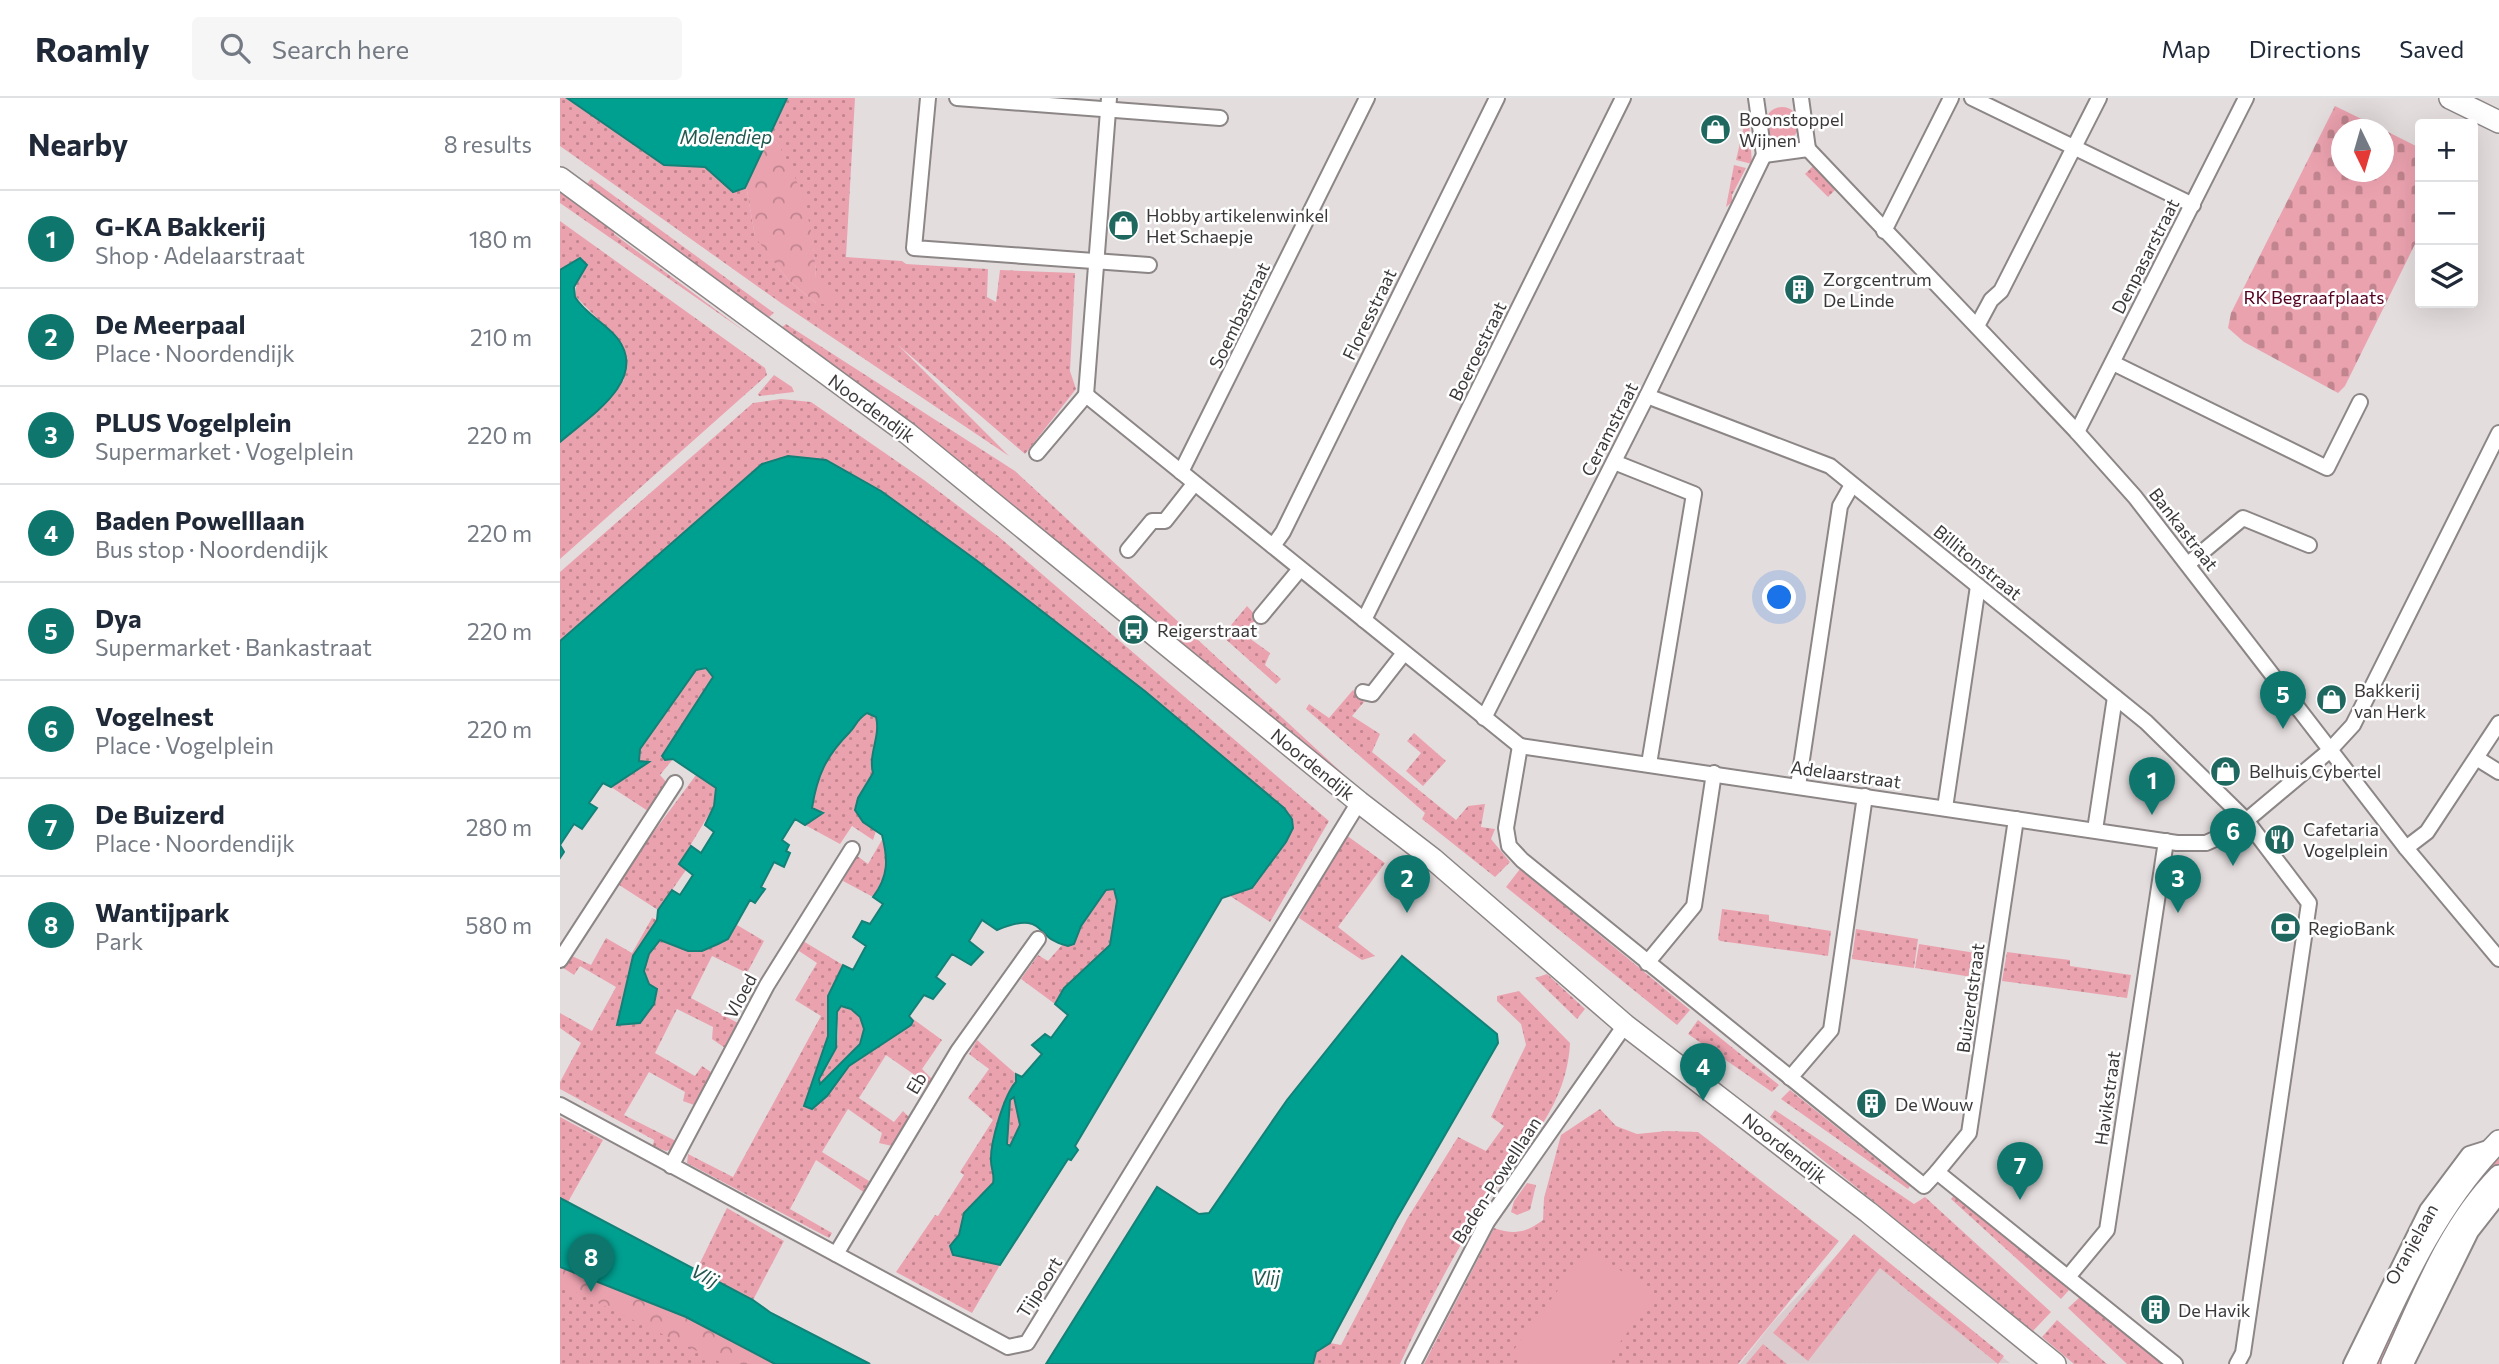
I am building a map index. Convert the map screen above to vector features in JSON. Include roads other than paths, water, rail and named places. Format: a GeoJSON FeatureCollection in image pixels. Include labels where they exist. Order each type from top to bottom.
{"type":"FeatureCollection","features":[{"type":"Feature","properties":{"kind":"street"},"geometry":{"type":"LineString","coordinates":[[928,98],[914,248],[1149,265]]}},
{"type":"Feature","properties":{"kind":"street"},"geometry":{"type":"LineString","coordinates":[[957,98],[1109,104],[1220,118]]}},
{"type":"Feature","properties":{"kind":"street","name":"Soembastraat"},"geometry":{"type":"LineString","coordinates":[[1181,472],[1367,98]]}},
{"type":"Feature","properties":{"kind":"street","name":"Floresstraat"},"geometry":{"type":"LineString","coordinates":[[1273,546],[1283,532],[1497,98]]}},
{"type":"Feature","properties":{"kind":"street","name":"Boeroestraat"},"geometry":{"type":"LineString","coordinates":[[1364,620],[1623,98]]}},
{"type":"Feature","properties":{"kind":"street"},"geometry":{"type":"LineString","coordinates":[[1756,98],[1764,155],[1808,149],[1801,98]]}},
{"type":"Feature","properties":{"kind":"street"},"geometry":{"type":"LineString","coordinates":[[1884,231],[1951,98]]}},
{"type":"Feature","properties":{"kind":"street"},"geometry":{"type":"LineString","coordinates":[[1972,98],[2193,205]]}},
{"type":"Feature","properties":{"kind":"street"},"geometry":{"type":"LineString","coordinates":[[1977,326],[1991,300],[2001,291],[2099,98]]}},
{"type":"Feature","properties":{"kind":"street","name":"Denpasarstraat"},"geometry":{"type":"LineString","coordinates":[[2077,432],[2246,98]]}},
{"type":"Feature","properties":{"kind":"street"},"geometry":{"type":"LineString","coordinates":[[2451,98],[2479,104],[2499,122]]}},
{"type":"Feature","properties":{"kind":"street"},"geometry":{"type":"LineString","coordinates":[[1037,453],[1086,395],[1109,104]]}},
{"type":"Feature","properties":{"kind":"street","name":"Bankastraat"},"geometry":{"type":"LineString","coordinates":[[1808,149],[2077,432],[2188,564],[2309,719],[2329,751],[2499,959]]}},
{"type":"Feature","properties":{"kind":"street","name":"Ceramstraat"},"geometry":{"type":"LineString","coordinates":[[1484,718],[1647,396],[1764,155]]}},
{"type":"Feature","properties":{"kind":"street","name":"Noordendijk"},"geometry":{"type":"LineString","coordinates":[[560,178],[907,433],[1359,802],[1433,859],[1625,1025],[1868,1212],[2055,1364]]}},
{"type":"Feature","properties":{"kind":"street"},"geometry":{"type":"LineString","coordinates":[[2113,363],[2327,468],[2360,402]]}},
{"type":"Feature","properties":{"kind":"street"},"geometry":{"type":"LineString","coordinates":[[1086,395],[1520,746],[1506,828],[1509,846],[1522,860],[1924,1186],[1937,1172],[2175,1364]]}},
{"type":"Feature","properties":{"kind":"street","name":"Billitonstraat"},"geometry":{"type":"LineString","coordinates":[[1647,396],[1830,466],[2146,722],[2246,820],[2309,903],[2240,1359]]}},
{"type":"Feature","properties":{"kind":"street","name":"Adelaarstraat"},"geometry":{"type":"LineString","coordinates":[[1520,746],[2166,841],[2193,844],[2214,841],[2246,820],[2329,751],[2353,725],[2499,433]]}},
{"type":"Feature","properties":{"kind":"street"},"geometry":{"type":"LineString","coordinates":[[1614,462],[1694,494],[1649,764]]}},
{"type":"Feature","properties":{"kind":"street"},"geometry":{"type":"LineString","coordinates":[[1128,550],[1152,521],[1165,521],[1194,484]]}},
{"type":"Feature","properties":{"kind":"street"},"geometry":{"type":"LineString","coordinates":[[1798,786],[1840,506],[1853,485]]}},
{"type":"Feature","properties":{"kind":"street"},"geometry":{"type":"LineString","coordinates":[[2188,564],[2243,518],[2309,545]]}},
{"type":"Feature","properties":{"kind":"street"},"geometry":{"type":"LineString","coordinates":[[1261,616],[1300,569]]}},
{"type":"Feature","properties":{"kind":"street"},"geometry":{"type":"LineString","coordinates":[[1945,808],[1978,586]]}},
{"type":"Feature","properties":{"kind":"street"},"geometry":{"type":"LineString","coordinates":[[1363,692],[1372,694],[1404,653]]}},
{"type":"Feature","properties":{"kind":"street"},"geometry":{"type":"LineString","coordinates":[[2095,831],[2115,697]]}},
{"type":"Feature","properties":{"kind":"street"},"geometry":{"type":"LineString","coordinates":[[2406,848],[2427,832],[2478,759],[2494,742],[2499,723]]}},
{"type":"Feature","properties":{"kind":"street"},"geometry":{"type":"LineString","coordinates":[[2478,759],[2499,772]]}},
{"type":"Feature","properties":{"kind":"street"},"geometry":{"type":"LineString","coordinates":[[1647,963],[1694,906],[1714,774]]}},
{"type":"Feature","properties":{"kind":"street"},"geometry":{"type":"LineString","coordinates":[[560,960],[675,783]]}},
{"type":"Feature","properties":{"kind":"street"},"geometry":{"type":"LineString","coordinates":[[1790,1078],[1830,1030],[1865,796]]}},
{"type":"Feature","properties":{"kind":"street","name":"Tijpoort"},"geometry":{"type":"LineString","coordinates":[[560,1105],[1008,1347],[1027,1343],[1359,802]]}},
{"type":"Feature","properties":{"kind":"street","name":"Buizerdstraat"},"geometry":{"type":"LineString","coordinates":[[1937,1172],[1969,1133],[2016,818]]}},
{"type":"Feature","properties":{"kind":"street","name":"Havikstraat"},"geometry":{"type":"LineString","coordinates":[[2068,1277],[2106,1230],[2166,841]]}},
{"type":"Feature","properties":{"kind":"street","name":"Vloed"},"geometry":{"type":"LineString","coordinates":[[671,1166],[767,985],[852,849]]}},
{"type":"Feature","properties":{"kind":"street","name":"Eb"},"geometry":{"type":"LineString","coordinates":[[836,1254],[958,1051],[1038,939]]}},
{"type":"Feature","properties":{"kind":"street","name":"Baden-Powelllaan"},"geometry":{"type":"LineString","coordinates":[[1413,1364],[1487,1222],[1625,1025]]}},
{"type":"Feature","properties":{"kind":"street","name":"Oranjelaan"},"geometry":{"type":"LineString","coordinates":[[2351,1364],[2427,1210],[2469,1154],[2497,1143]]}},
{"type":"Feature","properties":{"kind":"street","name":"Oranjelaan"},"geometry":{"type":"LineString","coordinates":[[2365,1364],[2429,1229],[2471,1171],[2497,1143]]}},
{"type":"Feature","properties":{"kind":"street","name":"Oranjelaan"},"geometry":{"type":"LineString","coordinates":[[2392,1364],[2461,1224],[2499,1176]]}},
{"type":"Feature","properties":{"kind":"street"},"geometry":{"type":"LineString","coordinates":[[2406,1364],[2471,1232],[2497,1202]]}},
{"type":"Feature","properties":{"kind":"water","name":"Molendiep"},"geometry":{"type":"Polygon","coordinates":[[[567,98],[787,98],[745,188],[733,192],[705,167],[664,165],[567,98]]]}},
{"type":"Feature","properties":{"kind":"water"},"geometry":{"type":"Polygon","coordinates":[[[580,258],[587,265],[574,287],[575,297],[618,339],[626,354],[626,369],[611,397],[560,442],[560,270],[580,258]]]}},
{"type":"Feature","properties":{"kind":"water"},"geometry":{"type":"Polygon","coordinates":[[[788,456],[826,460],[881,491],[976,560],[1146,692],[1284,808],[1292,819],[1293,828],[1286,842],[1252,888],[1222,898],[1075,1146],[1078,1150],[1071,1160],[1068,1159],[1000,1265],[953,1255],[950,1246],[959,1235],[964,1213],[993,1183],[993,1143],[1003,1108],[1016,1082],[1016,1074],[1022,1077],[1042,1054],[1032,1045],[1045,1034],[1051,1038],[1068,1015],[1055,1004],[1064,988],[1110,945],[1117,901],[1114,889],[1106,890],[1081,926],[1074,944],[1068,946],[1049,938],[1032,924],[1013,924],[997,930],[982,920],[969,941],[983,952],[971,965],[952,954],[936,977],[945,984],[933,999],[924,995],[909,1016],[913,1021],[911,1025],[849,1066],[827,1096],[812,1109],[804,1106],[828,1036],[828,996],[843,965],[853,970],[866,946],[853,937],[862,921],[870,924],[883,904],[873,897],[882,882],[886,867],[882,835],[863,822],[855,810],[858,798],[873,773],[876,717],[867,713],[863,716],[829,758],[820,776],[812,808],[823,813],[805,825],[795,819],[782,840],[789,845],[786,851],[790,853],[784,867],[774,862],[761,887],[765,889],[755,903],[750,900],[728,939],[702,951],[688,951],[660,940],[649,954],[644,971],[649,984],[657,989],[654,1004],[640,1023],[617,1025],[633,956],[657,920],[658,910],[672,890],[680,895],[693,875],[679,864],[691,846],[701,853],[714,832],[705,825],[714,806],[716,788],[673,759],[665,760],[662,756],[713,677],[706,668],[696,670],[640,749],[639,761],[649,762],[611,787],[603,783],[589,803],[597,808],[582,829],[574,824],[560,845],[560,641],[762,464],[788,456]],[[841,1006],[837,1012],[836,1048],[819,1079],[820,1084],[860,1044],[864,1029],[860,1017],[851,1009],[841,1006]],[[1014,1097],[1010,1100],[1007,1144],[1010,1146],[1020,1125],[1014,1097]]]}},
{"type":"Feature","properties":{"kind":"water","name":"Vlij"},"geometry":{"type":"Polygon","coordinates":[[[1402,956],[1497,1034],[1498,1043],[1396,1220],[1330,1343],[1316,1352],[1313,1364],[1046,1364],[1157,1187],[1199,1214],[1209,1213],[1287,1100],[1402,956]]]}},
{"type":"Feature","properties":{"kind":"water","name":"Vlij"},"geometry":{"type":"Polygon","coordinates":[[[560,1198],[870,1364],[775,1364],[686,1317],[560,1267],[560,1198]]]}},
{"type":"Feature","properties":{"kind":"place","name":"Boonstoppel Wijnen"},"geometry":{"type":"Point","coordinates":[1716,129]}},
{"type":"Feature","properties":{"kind":"place","name":"Hobby artikelenwinkel Het Schaepje"},"geometry":{"type":"Point","coordinates":[1123,225]}},
{"type":"Feature","properties":{"kind":"place","name":"Zorgcentrum De Linde"},"geometry":{"type":"Point","coordinates":[1800,289]}},
{"type":"Feature","properties":{"kind":"place","name":"Reigerstraat"},"geometry":{"type":"Point","coordinates":[1134,630]}},
{"type":"Feature","properties":{"kind":"place","name":"Bakkerij van Herk"},"geometry":{"type":"Point","coordinates":[2331,700]}},
{"type":"Feature","properties":{"kind":"place","name":"Dya"},"geometry":{"type":"Point","coordinates":[2283,729]}},
{"type":"Feature","properties":{"kind":"place","name":"Belhuis Cybertel"},"geometry":{"type":"Point","coordinates":[2226,771]}},
{"type":"Feature","properties":{"kind":"place","name":"G-KA Bakkerij"},"geometry":{"type":"Point","coordinates":[2152,815]}},
{"type":"Feature","properties":{"kind":"place","name":"Cafetaria Vogelplein"},"geometry":{"type":"Point","coordinates":[2280,839]}},
{"type":"Feature","properties":{"kind":"place","name":"Vogelnest"},"geometry":{"type":"Point","coordinates":[2233,866]}},
{"type":"Feature","properties":{"kind":"place","name":"De Meerpaal"},"geometry":{"type":"Point","coordinates":[1407,913]}},
{"type":"Feature","properties":{"kind":"place","name":"PLUS Vogelplein"},"geometry":{"type":"Point","coordinates":[2178,913]}},
{"type":"Feature","properties":{"kind":"place","name":"RegioBank"},"geometry":{"type":"Point","coordinates":[2285,928]}},
{"type":"Feature","properties":{"kind":"place","name":"Baden Powelllaan"},"geometry":{"type":"Point","coordinates":[1703,1101]}},
{"type":"Feature","properties":{"kind":"place","name":"De Wouw"},"geometry":{"type":"Point","coordinates":[1872,1104]}},
{"type":"Feature","properties":{"kind":"place","name":"De Buizerd"},"geometry":{"type":"Point","coordinates":[2020,1200]}},
{"type":"Feature","properties":{"kind":"place","name":"Wantijpark"},"geometry":{"type":"Point","coordinates":[591,1292]}},
{"type":"Feature","properties":{"kind":"place","name":"De Havik"},"geometry":{"type":"Point","coordinates":[2155,1310]}},
{"type":"Feature","properties":{"kind":"park label","name":"RK Begraafplaats"},"geometry":{"type":"Point","coordinates":[2314,297]}}]}
